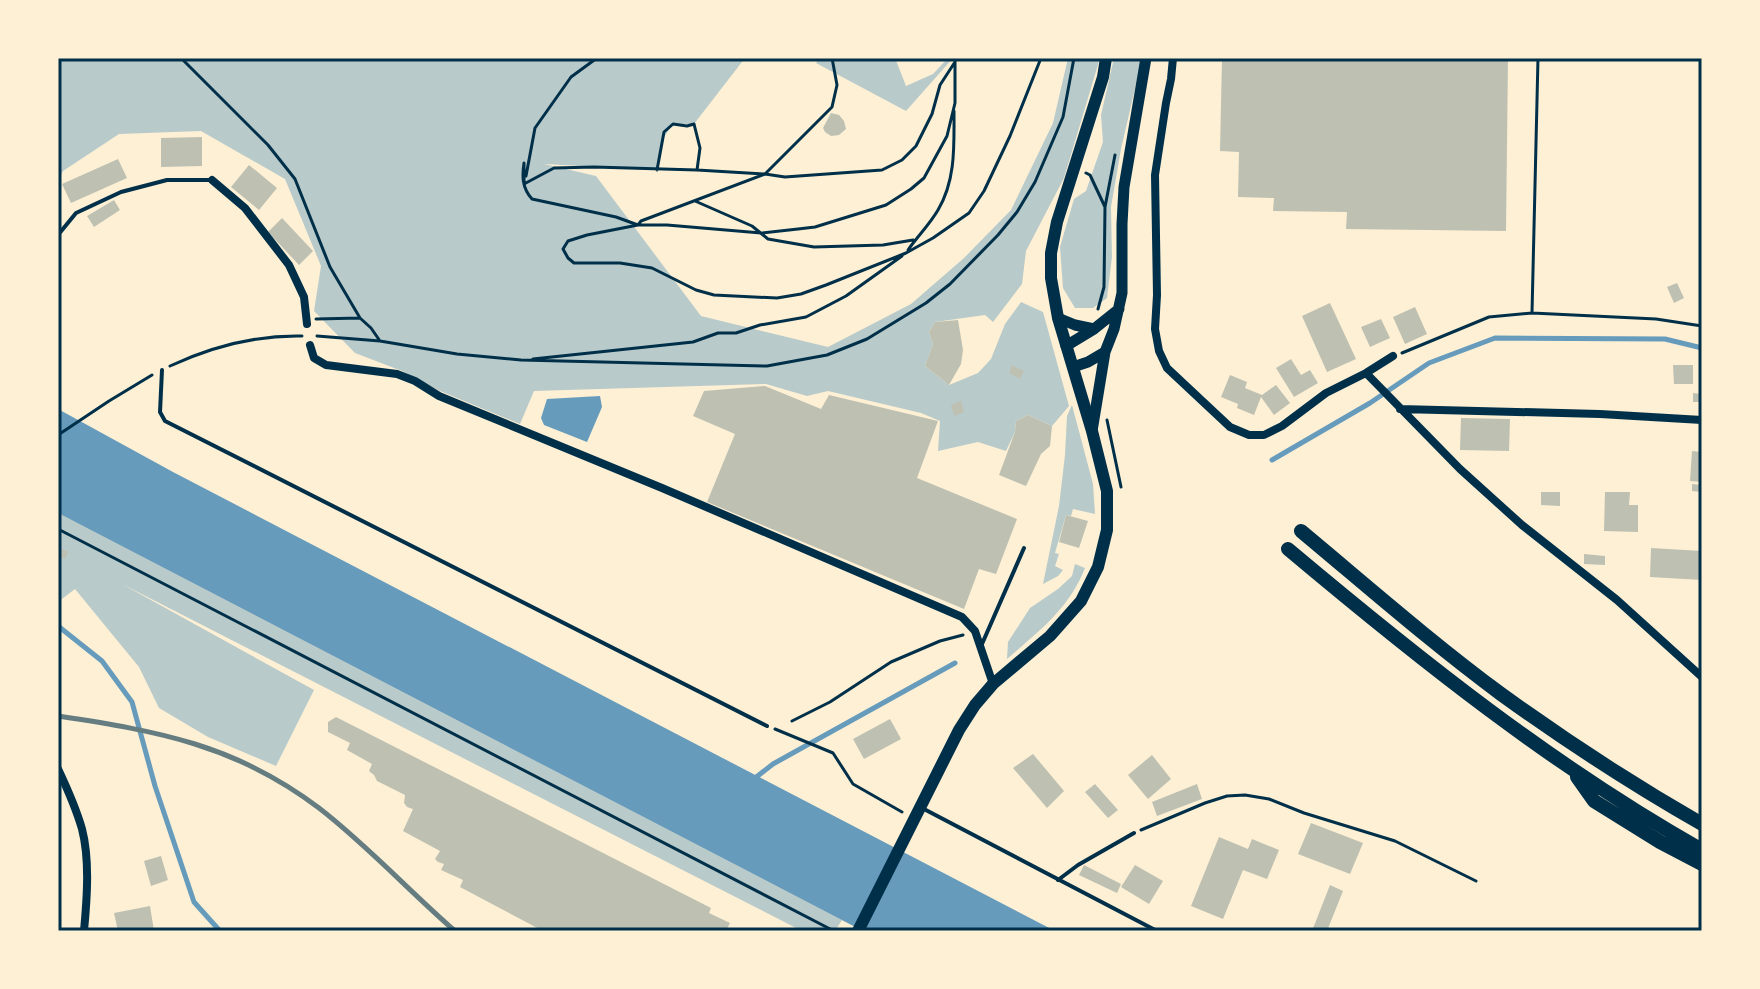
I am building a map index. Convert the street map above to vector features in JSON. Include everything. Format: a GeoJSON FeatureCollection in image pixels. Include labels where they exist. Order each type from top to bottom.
{"type":"FeatureCollection","features":[{"type":"Feature","properties":{"kind":"highway"},"geometry":{"type":"LineString","coordinates":[[1301,531],[1499,692],[1586,754],[1702,824]]}},
{"type":"Feature","properties":{"kind":"highway"},"geometry":{"type":"LineString","coordinates":[[1288,549],[1382,629],[1572,770],[1648,820],[1702,850]]}},
{"type":"Feature","properties":{"kind":"highway"},"geometry":{"type":"LineString","coordinates":[[1572,770],[1594,801],[1702,864]]}},
{"type":"Feature","properties":{"kind":"main road"},"geometry":{"type":"LineString","coordinates":[[858,931],[959,730],[975,705],[993,684],[1065,620],[1081,601],[1098,567],[1107,530],[1107,491],[1058,318],[1051,278],[1051,253],[1057,222],[1103,77],[1106,58]]}},
{"type":"Feature","properties":{"kind":"street"},"geometry":{"type":"LineString","coordinates":[[1092,431],[1105,352],[1122,293],[1124,187],[1146,58]]}},
{"type":"Feature","properties":{"kind":"street"},"geometry":{"type":"LineString","coordinates":[[1173,58],[1155,175],[1155,329],[1159,351],[1167,368],[1230,427],[1249,435],[1264,435],[1282,426],[1326,393],[1393,356]]}},
{"type":"Feature","properties":{"kind":"street"},"geometry":{"type":"LineString","coordinates":[[212,180],[245,208],[289,265],[304,297],[307,322]]}},
{"type":"Feature","properties":{"kind":"street"},"geometry":{"type":"LineString","coordinates":[[1066,346],[1094,329],[1119,308]]}},
{"type":"Feature","properties":{"kind":"street"},"geometry":{"type":"LineString","coordinates":[[1058,318],[1094,329]]}},
{"type":"Feature","properties":{"kind":"street"},"geometry":{"type":"LineString","coordinates":[[310,345],[314,358],[326,365],[397,374],[415,381],[439,396],[962,617],[975,631],[993,684]]}},
{"type":"Feature","properties":{"kind":"street"},"geometry":{"type":"LineString","coordinates":[[1073,367],[1105,352]]}},
{"type":"Feature","properties":{"kind":"street"},"geometry":{"type":"LineString","coordinates":[[1366,373],[1460,469],[1511,515],[1617,600],[1702,677]]}},
{"type":"Feature","properties":{"kind":"street"},"geometry":{"type":"LineString","coordinates":[[1400,409],[1702,420]]}},
{"type":"Feature","properties":{"kind":"street"},"geometry":{"type":"LineString","coordinates":[[58,769],[82,830],[86,906],[84,931]]}},
{"type":"Feature","properties":{"kind":"lane"},"geometry":{"type":"LineString","coordinates":[[58,235],[76,213],[121,192],[167,180],[212,180]]}},
{"type":"Feature","properties":{"kind":"lane"},"geometry":{"type":"LineString","coordinates":[[162,370],[160,412],[165,421],[767,726]]}},
{"type":"Feature","properties":{"kind":"lane"},"geometry":{"type":"LineString","coordinates":[[981,647],[1024,548]]}},
{"type":"Feature","properties":{"kind":"lane"},"geometry":{"type":"LineString","coordinates":[[921,808],[1157,931]]}},
{"type":"Feature","properties":{"kind":"lane"},"geometry":{"type":"LineString","coordinates":[[1058,880],[1134,833]]}},
{"type":"Feature","properties":{"kind":"path"},"geometry":{"type":"LineString","coordinates":[[181,58],[268,145],[295,179],[330,267],[360,318],[380,341]]}},
{"type":"Feature","properties":{"kind":"path"},"geometry":{"type":"LineString","coordinates":[[597,58],[571,77],[535,128],[524,184],[532,199],[616,217],[638,225]]}},
{"type":"Feature","properties":{"kind":"path"},"geometry":{"type":"LineString","coordinates":[[638,225],[641,221],[765,174],[832,107],[837,85],[832,58]]}},
{"type":"Feature","properties":{"kind":"path"},"geometry":{"type":"LineString","coordinates":[[521,360],[693,342],[718,333],[736,333],[760,325],[806,317],[846,296],[969,213],[984,191],[1010,136],[1041,58]]}},
{"type":"Feature","properties":{"kind":"path"},"geometry":{"type":"LineString","coordinates":[[58,435],[162,370],[207,351],[264,339],[296,336],[380,341],[457,354],[521,360],[767,366],[827,355],[867,339],[926,303],[950,284],[998,235],[1017,212],[1035,182],[1063,117],[1074,58]]}},
{"type":"Feature","properties":{"kind":"path"},"geometry":{"type":"LineString","coordinates":[[1532,313],[1538,58]]}},
{"type":"Feature","properties":{"kind":"path"},"geometry":{"type":"LineString","coordinates":[[524,184],[554,168],[697,170],[785,177],[882,170],[902,160],[916,146],[932,114],[940,85],[955,60]]}},
{"type":"Feature","properties":{"kind":"path"},"geometry":{"type":"LineString","coordinates":[[955,60],[955,103],[954,161],[949,186],[938,211],[906,253],[813,290],[777,298],[714,295],[696,290],[652,268],[620,263],[574,263],[563,249],[568,241],[638,225],[761,233],[815,227],[886,205],[924,178],[947,136],[955,103]]}},
{"type":"Feature","properties":{"kind":"path"},"geometry":{"type":"LineString","coordinates":[[657,170],[664,132],[673,124],[694,124],[700,148],[697,170]]}},
{"type":"Feature","properties":{"kind":"path"},"geometry":{"type":"LineString","coordinates":[[1075,166],[1090,175],[1105,207]]}},
{"type":"Feature","properties":{"kind":"path"},"geometry":{"type":"LineString","coordinates":[[695,201],[752,226],[768,239],[814,247],[883,245],[915,240]]}},
{"type":"Feature","properties":{"kind":"path"},"geometry":{"type":"LineString","coordinates":[[1393,356],[1489,317],[1532,313],[1656,319],[1702,326]]}},
{"type":"Feature","properties":{"kind":"path"},"geometry":{"type":"LineString","coordinates":[[307,322],[360,318]]}},
{"type":"Feature","properties":{"kind":"path"},"geometry":{"type":"LineString","coordinates":[[58,529],[834,931]]}},
{"type":"Feature","properties":{"kind":"path"},"geometry":{"type":"LineString","coordinates":[[792,721],[830,702],[891,662],[940,641],[975,631]]}},
{"type":"Feature","properties":{"kind":"path"},"geometry":{"type":"LineString","coordinates":[[767,726],[833,753],[853,784],[904,814]]}},
{"type":"Feature","properties":{"kind":"path"},"geometry":{"type":"LineString","coordinates":[[1134,833],[1205,803],[1227,796],[1245,795],[1269,799],[1395,841],[1476,881]]}},
{"type":"Feature","properties":{"kind":"shaded area"},"geometry":{"type":"Polygon","coordinates":[[[58,58],[745,58],[694,124],[673,124],[664,137],[657,170],[544,164],[596,176],[701,316],[828,347],[911,304],[964,258],[1011,210],[1053,123],[1068,58],[1100,58],[1064,178],[1026,251],[1022,284],[993,322],[985,315],[935,322],[929,332],[933,344],[925,366],[949,385],[978,373],[991,359],[1005,324],[1021,302],[1043,312],[1069,406],[1052,426],[1028,415],[1016,421],[1015,432],[1006,451],[978,442],[938,451],[940,421],[921,413],[828,391],[807,396],[766,384],[534,391],[520,424],[355,353],[314,311],[321,266],[285,179],[201,131],[119,134],[63,171],[58,181],[58,58]]]}},
{"type":"Feature","properties":{"kind":"shaded area"},"geometry":{"type":"Polygon","coordinates":[[[819,58],[895,58],[906,86],[933,74],[948,58],[953,58],[906,111],[816,63],[819,58]]]}},
{"type":"Feature","properties":{"kind":"shaded area"},"geometry":{"type":"Polygon","coordinates":[[[1114,58],[1142,58],[1111,207],[1112,257],[1107,298],[1093,308],[1075,308],[1063,288],[1060,247],[1074,199],[1086,191],[1103,142],[1101,115],[1114,58]]]}},
{"type":"Feature","properties":{"kind":"shaded area"},"geometry":{"type":"Polygon","coordinates":[[[1072,405],[1093,484],[1095,514],[1073,509],[1071,516],[1066,515],[1055,553],[1059,554],[1055,566],[1063,570],[1043,584],[1059,506],[1067,416],[1072,405]]]}},
{"type":"Feature","properties":{"kind":"shaded area"},"geometry":{"type":"Polygon","coordinates":[[[58,513],[842,920],[835,931],[802,931],[122,584],[314,690],[276,766],[208,737],[159,708],[139,667],[75,589],[58,602],[58,513]]]}},
{"type":"Feature","properties":{"kind":"shaded area"},"geometry":{"type":"Polygon","coordinates":[[[1075,564],[1085,568],[1071,596],[1007,659],[1008,642],[1030,608],[1072,576],[1075,564]]]}},
{"type":"Feature","properties":{"kind":"water"},"geometry":{"type":"Polygon","coordinates":[[[600,396],[602,407],[587,442],[544,425],[541,418],[547,399],[600,396]]]}},
{"type":"Feature","properties":{"kind":"water"},"geometry":{"type":"Polygon","coordinates":[[[58,409],[173,472],[1055,931],[863,931],[58,513],[58,409]]]}},
{"type":"Feature","properties":{"kind":"building"},"geometry":{"type":"Polygon","coordinates":[[[1222,58],[1508,58],[1506,231],[1346,229],[1347,212],[1273,211],[1274,198],[1238,197],[1239,152],[1220,151],[1222,58]]]}},
{"type":"Feature","properties":{"kind":"building"},"geometry":{"type":"Polygon","coordinates":[[[831,113],[839,115],[844,121],[846,129],[839,135],[831,136],[823,128],[831,113]]]}},
{"type":"Feature","properties":{"kind":"building"},"geometry":{"type":"Polygon","coordinates":[[[202,137],[202,166],[161,167],[161,138],[202,137]]]}},
{"type":"Feature","properties":{"kind":"building"},"geometry":{"type":"Polygon","coordinates":[[[118,159],[127,178],[71,203],[62,184],[118,159]]]}},
{"type":"Feature","properties":{"kind":"building"},"geometry":{"type":"Polygon","coordinates":[[[249,165],[277,188],[259,210],[231,187],[249,165]]]}},
{"type":"Feature","properties":{"kind":"building"},"geometry":{"type":"Polygon","coordinates":[[[114,200],[120,210],[94,227],[87,216],[114,200]]]}},
{"type":"Feature","properties":{"kind":"building"},"geometry":{"type":"Polygon","coordinates":[[[282,218],[313,251],[299,265],[268,232],[282,218]]]}},
{"type":"Feature","properties":{"kind":"building"},"geometry":{"type":"Polygon","coordinates":[[[1677,283],[1684,298],[1674,303],[1667,287],[1677,283]]]}},
{"type":"Feature","properties":{"kind":"building"},"geometry":{"type":"Polygon","coordinates":[[[1330,303],[1356,359],[1327,372],[1302,316],[1330,303]]]}},
{"type":"Feature","properties":{"kind":"building"},"geometry":{"type":"Polygon","coordinates":[[[1415,307],[1427,334],[1405,344],[1393,317],[1415,307]]]}},
{"type":"Feature","properties":{"kind":"building"},"geometry":{"type":"Polygon","coordinates":[[[1381,319],[1390,338],[1370,347],[1361,327],[1381,319]]]}},
{"type":"Feature","properties":{"kind":"building"},"geometry":{"type":"Polygon","coordinates":[[[958,320],[963,350],[961,364],[949,385],[925,366],[933,344],[929,332],[935,322],[958,320]]]}},
{"type":"Feature","properties":{"kind":"building"},"geometry":{"type":"Polygon","coordinates":[[[1291,359],[1301,375],[1310,370],[1318,383],[1294,397],[1276,368],[1291,359]]]}},
{"type":"Feature","properties":{"kind":"building"},"geometry":{"type":"Polygon","coordinates":[[[1012,365],[1024,371],[1020,379],[1009,373],[1012,365]]]}},
{"type":"Feature","properties":{"kind":"building"},"geometry":{"type":"Polygon","coordinates":[[[1673,365],[1693,365],[1693,384],[1674,384],[1673,365]]]}},
{"type":"Feature","properties":{"kind":"building"},"geometry":{"type":"Polygon","coordinates":[[[1230,375],[1247,382],[1245,388],[1262,395],[1276,385],[1290,403],[1274,415],[1261,397],[1254,415],[1237,408],[1238,404],[1221,397],[1230,375]]]}},
{"type":"Feature","properties":{"kind":"building"},"geometry":{"type":"Polygon","coordinates":[[[765,386],[821,409],[829,395],[938,421],[917,478],[1017,519],[996,574],[979,569],[964,609],[707,502],[735,434],[693,416],[704,391],[765,386]]]}},
{"type":"Feature","properties":{"kind":"building"},"geometry":{"type":"Polygon","coordinates":[[[1693,393],[1702,394],[1701,402],[1693,402],[1693,393]]]}},
{"type":"Feature","properties":{"kind":"building"},"geometry":{"type":"Polygon","coordinates":[[[961,401],[964,412],[954,416],[951,405],[961,401]]]}},
{"type":"Feature","properties":{"kind":"building"},"geometry":{"type":"Polygon","coordinates":[[[1028,415],[1052,426],[1050,446],[1041,454],[1026,486],[999,475],[1016,421],[1028,415]]]}},
{"type":"Feature","properties":{"kind":"building"},"geometry":{"type":"Polygon","coordinates":[[[1461,418],[1510,419],[1509,451],[1460,450],[1461,418]]]}},
{"type":"Feature","properties":{"kind":"building"},"geometry":{"type":"Polygon","coordinates":[[[1692,451],[1702,452],[1702,482],[1690,481],[1692,451]]]}},
{"type":"Feature","properties":{"kind":"building"},"geometry":{"type":"Polygon","coordinates":[[[1692,484],[1702,485],[1702,492],[1692,491],[1692,484]]]}},
{"type":"Feature","properties":{"kind":"building"},"geometry":{"type":"Polygon","coordinates":[[[1541,492],[1560,492],[1560,506],[1541,505],[1541,492]]]}},
{"type":"Feature","properties":{"kind":"building"},"geometry":{"type":"Polygon","coordinates":[[[1605,492],[1630,492],[1629,505],[1638,505],[1638,532],[1604,531],[1605,492]]]}},
{"type":"Feature","properties":{"kind":"building"},"geometry":{"type":"Polygon","coordinates":[[[1066,515],[1088,521],[1079,548],[1059,542],[1066,515]]]}},
{"type":"Feature","properties":{"kind":"building"},"geometry":{"type":"Polygon","coordinates":[[[58,547],[68,552],[65,559],[58,555],[58,547]]]}},
{"type":"Feature","properties":{"kind":"building"},"geometry":{"type":"Polygon","coordinates":[[[1651,548],[1702,551],[1702,580],[1650,577],[1651,548]]]}},
{"type":"Feature","properties":{"kind":"building"},"geometry":{"type":"Polygon","coordinates":[[[1584,554],[1605,556],[1605,565],[1584,564],[1584,554]]]}},
{"type":"Feature","properties":{"kind":"building"},"geometry":{"type":"Polygon","coordinates":[[[336,717],[711,908],[709,913],[730,923],[727,929],[732,931],[543,931],[460,887],[463,880],[441,870],[444,864],[435,859],[440,851],[403,831],[413,809],[404,803],[405,795],[377,781],[369,771],[372,764],[347,750],[350,743],[328,732],[328,722],[336,717]]]}},
{"type":"Feature","properties":{"kind":"building"},"geometry":{"type":"Polygon","coordinates":[[[890,719],[901,739],[864,759],[853,739],[890,719]]]}},
{"type":"Feature","properties":{"kind":"building"},"geometry":{"type":"Polygon","coordinates":[[[1033,754],[1064,791],[1047,808],[1013,768],[1033,754]]]}},
{"type":"Feature","properties":{"kind":"building"},"geometry":{"type":"Polygon","coordinates":[[[1152,755],[1171,779],[1148,799],[1128,775],[1152,755]]]}},
{"type":"Feature","properties":{"kind":"building"},"geometry":{"type":"Polygon","coordinates":[[[1095,784],[1118,810],[1108,818],[1085,792],[1095,784]]]}},
{"type":"Feature","properties":{"kind":"building"},"geometry":{"type":"Polygon","coordinates":[[[1197,784],[1202,799],[1157,816],[1152,802],[1197,784]]]}},
{"type":"Feature","properties":{"kind":"building"},"geometry":{"type":"Polygon","coordinates":[[[1311,823],[1363,843],[1350,874],[1298,854],[1311,823]]]}},
{"type":"Feature","properties":{"kind":"building"},"geometry":{"type":"Polygon","coordinates":[[[1219,837],[1248,849],[1252,839],[1279,850],[1267,879],[1243,870],[1223,919],[1191,906],[1219,837]]]}},
{"type":"Feature","properties":{"kind":"building"},"geometry":{"type":"Polygon","coordinates":[[[161,856],[168,880],[151,886],[144,861],[161,856]]]}},
{"type":"Feature","properties":{"kind":"building"},"geometry":{"type":"Polygon","coordinates":[[[1084,865],[1121,884],[1117,893],[1079,875],[1084,865]]]}},
{"type":"Feature","properties":{"kind":"building"},"geometry":{"type":"Polygon","coordinates":[[[1135,865],[1163,881],[1149,904],[1121,887],[1135,865]]]}},
{"type":"Feature","properties":{"kind":"building"},"geometry":{"type":"Polygon","coordinates":[[[1330,885],[1343,891],[1327,931],[1312,931],[1330,885]]]}},
{"type":"Feature","properties":{"kind":"building"},"geometry":{"type":"Polygon","coordinates":[[[150,906],[154,931],[118,931],[114,913],[150,906]]]}},
{"type":"Feature","properties":{"kind":"waterway"},"geometry":{"type":"LineString","coordinates":[[1272,460],[1370,403],[1429,363],[1495,338],[1665,339],[1702,348]]}},
{"type":"Feature","properties":{"kind":"waterway"},"geometry":{"type":"LineString","coordinates":[[58,626],[102,661],[132,702],[155,786],[194,902],[220,931]]}},
{"type":"Feature","properties":{"kind":"waterway"},"geometry":{"type":"LineString","coordinates":[[755,778],[773,764],[955,663]]}},
{"type":"Feature","properties":{"kind":"railway"},"geometry":{"type":"LineString","coordinates":[[58,716],[163,735],[226,755],[257,769],[337,822],[455,931]]}}]}
